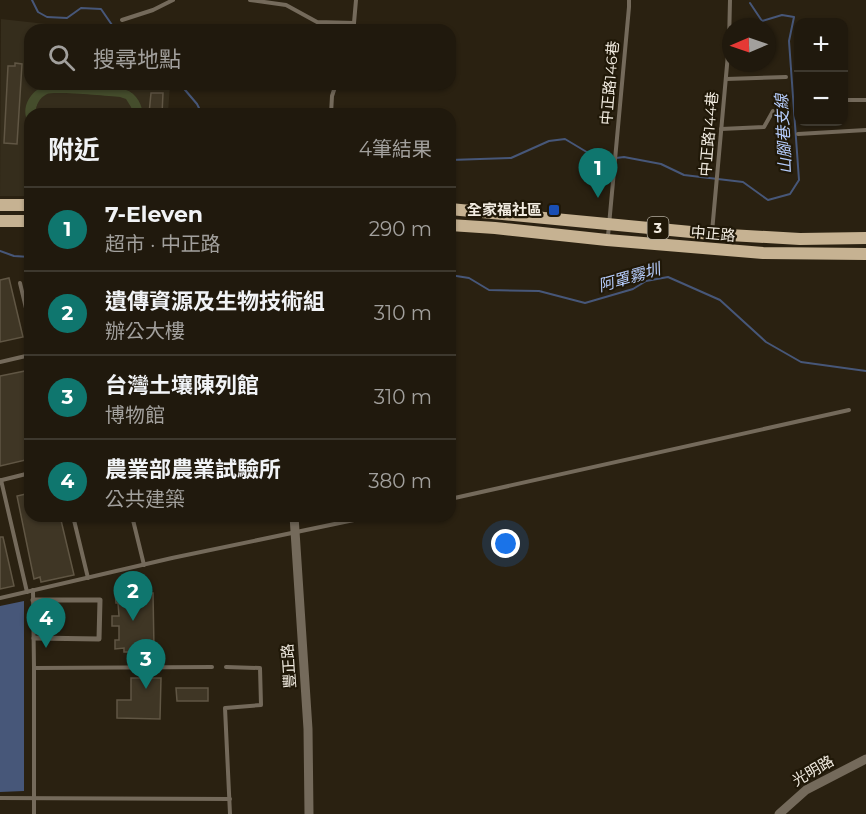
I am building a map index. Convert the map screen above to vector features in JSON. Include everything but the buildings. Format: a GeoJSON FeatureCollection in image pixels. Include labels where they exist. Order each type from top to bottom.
{"type":"FeatureCollection","features":[{"type":"Feature","properties":{"kind":"main road"},"geometry":{"type":"LineString","coordinates":[[0,205],[24,205]]}},
{"type":"Feature","properties":{"kind":"main road","name":"中正路"},"geometry":{"type":"LineString","coordinates":[[456,210],[712,234],[800,239],[866,238]]}},
{"type":"Feature","properties":{"kind":"main road"},"geometry":{"type":"LineString","coordinates":[[0,221],[24,221]]}},
{"type":"Feature","properties":{"kind":"main road","name":"中正路"},"geometry":{"type":"LineString","coordinates":[[456,225],[763,253],[866,254]]}},
{"type":"Feature","properties":{"kind":"street","name":"豐正路"},"geometry":{"type":"LineString","coordinates":[[295,522],[308,729],[309,814]]}},
{"type":"Feature","properties":{"kind":"street"},"geometry":{"type":"LineString","coordinates":[[33,600],[100,600],[99,639],[34,638]]}},
{"type":"Feature","properties":{"kind":"street","name":"光明路"},"geometry":{"type":"LineString","coordinates":[[779,814],[806,790],[866,759]]}},
{"type":"Feature","properties":{"kind":"lane"},"geometry":{"type":"LineString","coordinates":[[122,20],[153,10],[172,0]]}},
{"type":"Feature","properties":{"kind":"lane"},"geometry":{"type":"LineString","coordinates":[[250,0],[286,5],[317,22],[354,23],[356,0]]}},
{"type":"Feature","properties":{"kind":"lane","name":"中正路146巷"},"geometry":{"type":"LineString","coordinates":[[607,240],[629,0]]}},
{"type":"Feature","properties":{"kind":"lane","name":"中正路144巷"},"geometry":{"type":"LineString","coordinates":[[712,234],[729,43],[730,0]]}},
{"type":"Feature","properties":{"kind":"lane"},"geometry":{"type":"LineString","coordinates":[[726,79],[786,77]]}},
{"type":"Feature","properties":{"kind":"lane"},"geometry":{"type":"LineString","coordinates":[[331,108],[334,90]]}},
{"type":"Feature","properties":{"kind":"lane"},"geometry":{"type":"LineString","coordinates":[[848,100],[866,100]]}},
{"type":"Feature","properties":{"kind":"lane"},"geometry":{"type":"LineString","coordinates":[[721,129],[764,128],[773,111]]}},
{"type":"Feature","properties":{"kind":"lane"},"geometry":{"type":"LineString","coordinates":[[798,134],[866,130]]}},
{"type":"Feature","properties":{"kind":"lane"},"geometry":{"type":"LineString","coordinates":[[20,283],[24,299]]}},
{"type":"Feature","properties":{"kind":"lane"},"geometry":{"type":"LineString","coordinates":[[0,362],[24,356]]}},
{"type":"Feature","properties":{"kind":"lane"},"geometry":{"type":"LineString","coordinates":[[456,498],[849,410]]}},
{"type":"Feature","properties":{"kind":"lane"},"geometry":{"type":"LineString","coordinates":[[24,474],[1,480],[27,592]]}},
{"type":"Feature","properties":{"kind":"lane"},"geometry":{"type":"LineString","coordinates":[[74,522],[88,578]]}},
{"type":"Feature","properties":{"kind":"lane"},"geometry":{"type":"LineString","coordinates":[[133,522],[144,565]]}},
{"type":"Feature","properties":{"kind":"lane"},"geometry":{"type":"LineString","coordinates":[[0,598],[346,522]]}},
{"type":"Feature","properties":{"kind":"lane"},"geometry":{"type":"LineString","coordinates":[[33,590],[34,814]]}},
{"type":"Feature","properties":{"kind":"lane"},"geometry":{"type":"LineString","coordinates":[[34,668],[212,667]]}},
{"type":"Feature","properties":{"kind":"lane"},"geometry":{"type":"LineString","coordinates":[[226,667],[260,668],[261,705],[225,708],[230,814]]}},
{"type":"Feature","properties":{"kind":"lane"},"geometry":{"type":"LineString","coordinates":[[0,798],[230,799]]}},
{"type":"Feature","properties":{"kind":"shaded area"},"geometry":{"type":"Polygon","coordinates":[[[1,19],[46,24],[24,24],[24,90],[170,90],[168,108],[24,108],[24,196],[0,196],[1,19]]]}},
{"type":"Feature","properties":{"kind":"green space"},"geometry":{"type":"Polygon","coordinates":[[[37,90],[127,90],[136,97],[142,108],[131,108],[126,99],[120,97],[52,93],[42,98],[36,108],[26,108],[37,90]]]}},
{"type":"Feature","properties":{"kind":"water"},"geometry":{"type":"Polygon","coordinates":[[[24,601],[24,791],[0,792],[0,606],[24,601]]]}},
{"type":"Feature","properties":{"kind":"waterway","name":"山腳巷支線"},"geometry":{"type":"LineString","coordinates":[[32,0],[38,12],[47,17],[67,18],[81,8],[101,9],[111,24]]}},
{"type":"Feature","properties":{"kind":"waterway","name":"山腳巷支線"},"geometry":{"type":"LineString","coordinates":[[456,160],[511,158],[549,141],[565,139],[600,160],[624,157],[661,164],[684,175],[743,182],[768,200],[790,194],[799,180],[789,41],[794,17],[782,15],[762,21],[750,3]]}},
{"type":"Feature","properties":{"kind":"waterway","name":"山腳巷支線"},"geometry":{"type":"LineString","coordinates":[[185,90],[199,108]]}},
{"type":"Feature","properties":{"kind":"waterway","name":"阿罩霧圳"},"geometry":{"type":"LineString","coordinates":[[0,251],[24,257]]}},
{"type":"Feature","properties":{"kind":"waterway","name":"阿罩霧圳"},"geometry":{"type":"LineString","coordinates":[[456,276],[469,278],[489,290],[539,291],[585,303],[633,289],[646,281],[668,277],[720,300],[766,342],[801,362],[866,371]]}},
{"type":"Feature","properties":{"kind":"place","name":"7-Eleven"},"geometry":{"type":"Point","coordinates":[598,198]}},
{"type":"Feature","properties":{"kind":"place","name":"全家福社區"},"geometry":{"type":"Point","coordinates":[554,210]}},
{"type":"Feature","properties":{"kind":"place","name":"遺傳資源及生物技術組"},"geometry":{"type":"Point","coordinates":[133,621]}},
{"type":"Feature","properties":{"kind":"place","name":"農業部農業試驗所"},"geometry":{"type":"Point","coordinates":[46,648]}},
{"type":"Feature","properties":{"kind":"place","name":"台灣土壤陳列館"},"geometry":{"type":"Point","coordinates":[146,689]}}]}
